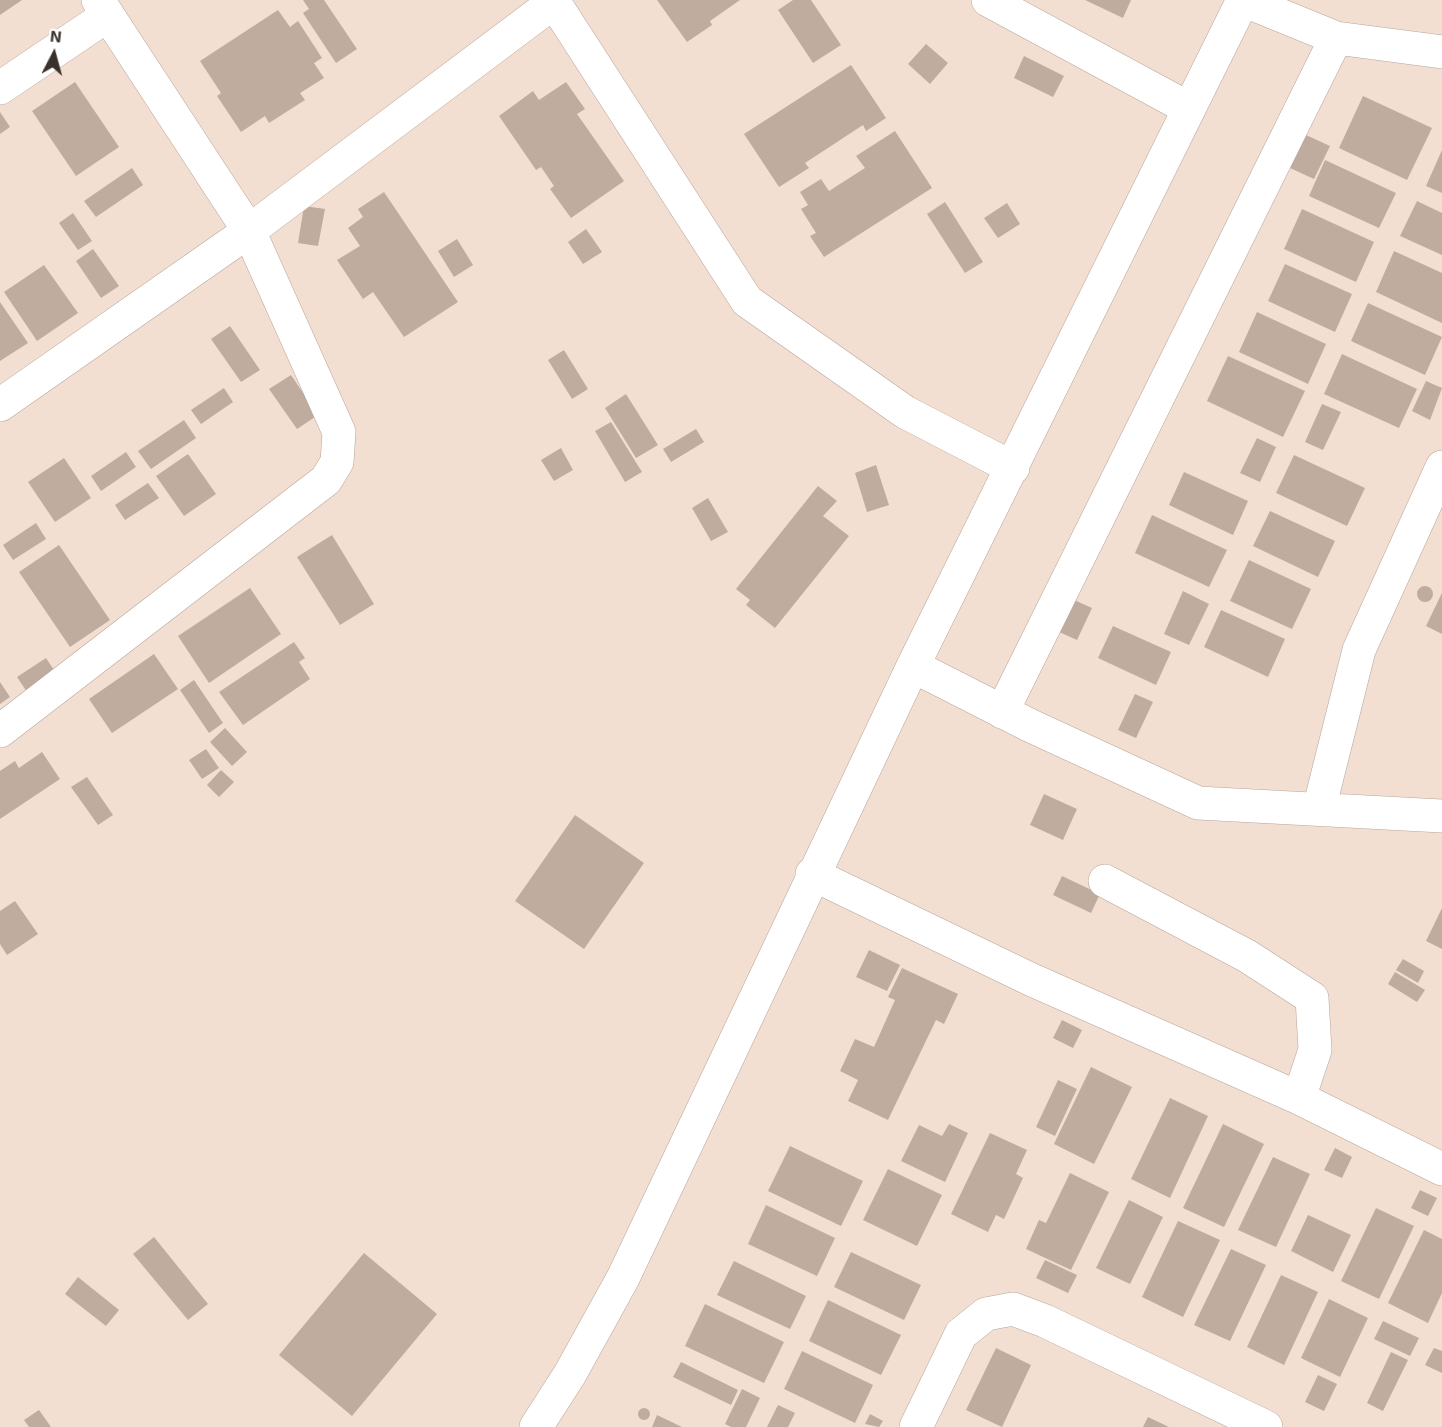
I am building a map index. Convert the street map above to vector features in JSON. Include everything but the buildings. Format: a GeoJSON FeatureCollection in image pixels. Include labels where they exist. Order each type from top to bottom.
{"type":"FeatureCollection","features":[{"type":"Feature","properties":{"kind":"street"},"geometry":{"type":"LineString","coordinates":[[988,0],[1188,108]]}},
{"type":"Feature","properties":{"kind":"street"},"geometry":{"type":"LineString","coordinates":[[536,1427],[570,1374],[623,1278],[812,874],[1243,0],[1336,38],[1442,52]]}},
{"type":"Feature","properties":{"kind":"street"},"geometry":{"type":"LineString","coordinates":[[0,405],[249,231],[554,1],[747,301],[905,412],[1013,468]]}},
{"type":"Feature","properties":{"kind":"street"},"geometry":{"type":"LineString","coordinates":[[0,88],[103,8],[249,231],[339,432],[337,462],[326,480],[0,731]]}},
{"type":"Feature","properties":{"kind":"street"},"geometry":{"type":"LineString","coordinates":[[1002,712],[1336,38]]}},
{"type":"Feature","properties":{"kind":"street"},"geometry":{"type":"LineString","coordinates":[[1319,809],[1359,650],[1442,466]]}},
{"type":"Feature","properties":{"kind":"street"},"geometry":{"type":"LineString","coordinates":[[913,666],[1002,712],[1198,803],[1442,816]]}},
{"type":"Feature","properties":{"kind":"street"},"geometry":{"type":"LineString","coordinates":[[812,874],[1030,979],[1299,1098],[1442,1169]]}},
{"type":"Feature","properties":{"kind":"street"},"geometry":{"type":"LineString","coordinates":[[1105,881],[1247,956],[1312,998],[1315,1050],[1299,1098]]}},
{"type":"Feature","properties":{"kind":"street"},"geometry":{"type":"LineString","coordinates":[[916,1427],[961,1334],[986,1314],[1013,1309],[1045,1321],[1266,1427]]}}]}
